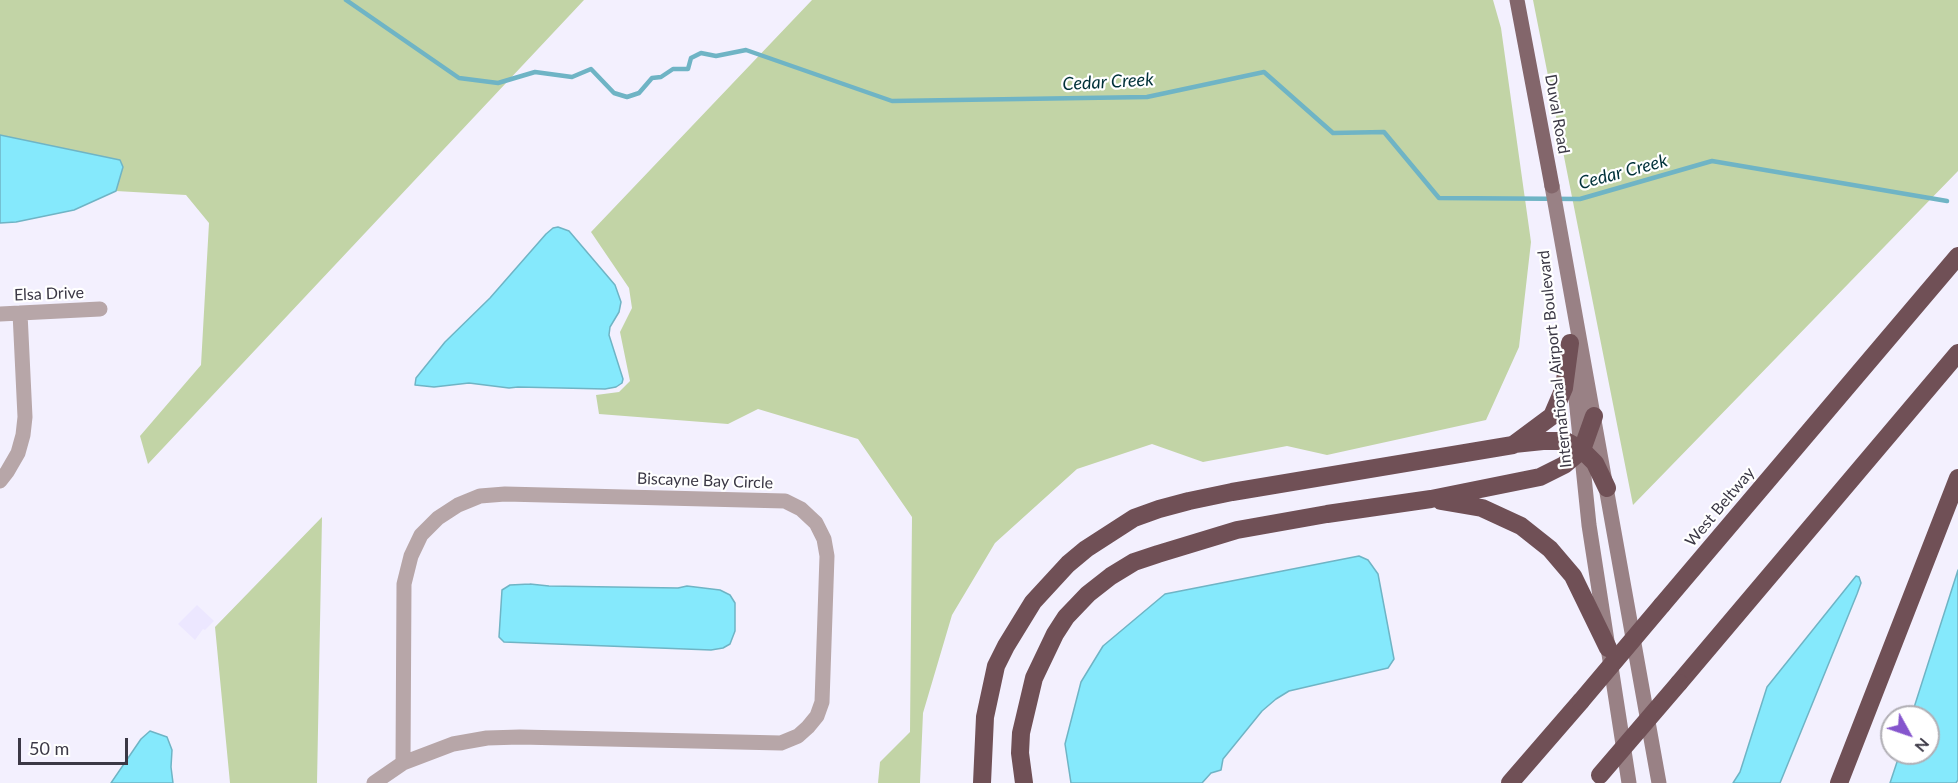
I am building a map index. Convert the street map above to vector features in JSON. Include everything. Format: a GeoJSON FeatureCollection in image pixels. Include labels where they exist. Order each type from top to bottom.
{"type":"FeatureCollection","features":[{"type":"Feature","properties":{"kind":"highway","name":"West Beltway"},"geometry":{"type":"LineString","coordinates":[[1510,783],[1958,256]]}},
{"type":"Feature","properties":{"kind":"highway"},"geometry":{"type":"LineString","coordinates":[[1513,445],[1552,416],[1564,388],[1570,343]]}},
{"type":"Feature","properties":{"kind":"highway"},"geometry":{"type":"LineString","coordinates":[[1597,779],[1958,353]]}},
{"type":"Feature","properties":{"kind":"highway"},"geometry":{"type":"LineString","coordinates":[[1024,783],[1020,753],[1021,733],[1034,678],[1055,634],[1066,617],[1089,594],[1112,576],[1134,562],[1237,530],[1431,499],[1539,477],[1564,465],[1582,450],[1594,416]]}},
{"type":"Feature","properties":{"kind":"highway"},"geometry":{"type":"LineString","coordinates":[[982,783],[984,717],[996,666],[1006,646],[1033,602],[1047,585],[1068,564],[1109,533],[1134,518],[1159,509],[1243,490],[1543,441],[1566,441],[1582,450],[1595,464],[1607,488]]}},
{"type":"Feature","properties":{"kind":"highway"},"geometry":{"type":"LineString","coordinates":[[1839,783],[1958,478]]}},
{"type":"Feature","properties":{"kind":"highway"},"geometry":{"type":"LineString","coordinates":[[1431,499],[1482,508],[1521,526],[1550,549],[1573,576],[1608,648]]}},
{"type":"Feature","properties":{"kind":"main road","name":"Duval Road"},"geometry":{"type":"LineString","coordinates":[[1517,0],[1562,234]]}},
{"type":"Feature","properties":{"kind":"main road","name":"International Airport Boulevard"},"geometry":{"type":"LineString","coordinates":[[1562,234],[1562,270],[1590,525],[1629,783]]}},
{"type":"Feature","properties":{"kind":"main road","name":"International Airport Boulevard"},"geometry":{"type":"LineString","coordinates":[[1562,234],[1659,783]]}},
{"type":"Feature","properties":{"kind":"street","name":"Elsa Drive"},"geometry":{"type":"LineString","coordinates":[[0,314],[100,309]]}},
{"type":"Feature","properties":{"kind":"street"},"geometry":{"type":"LineString","coordinates":[[0,481],[18,453],[23,435],[25,417],[20,313]]}},
{"type":"Feature","properties":{"kind":"street","name":"Biscayne Bay Circle"},"geometry":{"type":"LineString","coordinates":[[496,495],[785,501],[801,509],[816,523],[824,539],[826,556],[822,702],[817,716],[798,736],[781,743],[488,738],[453,744],[403,763],[404,584],[411,556],[422,535],[438,518],[458,505],[480,496],[496,495]]}},
{"type":"Feature","properties":{"kind":"street"},"geometry":{"type":"LineString","coordinates":[[374,783],[403,763]]}},
{"type":"Feature","properties":{"kind":"shaded area"},"geometry":{"type":"Polygon","coordinates":[[[197,605],[214,621],[205,630],[203,629],[195,640],[178,624],[197,605]]]}},
{"type":"Feature","properties":{"kind":"green space"},"geometry":{"type":"Polygon","coordinates":[[[0,0],[584,0],[148,464],[140,436],[201,365],[209,223],[186,195],[116,191],[123,167],[120,160],[0,135],[0,0]]]}},
{"type":"Feature","properties":{"kind":"green space"},"geometry":{"type":"Polygon","coordinates":[[[812,0],[1493,0],[1501,28],[1531,242],[1519,347],[1486,420],[1327,455],[1287,446],[1203,462],[1152,444],[1077,469],[995,543],[952,615],[923,713],[920,783],[878,783],[880,762],[910,732],[912,517],[858,439],[758,409],[728,424],[599,414],[596,395],[619,392],[630,381],[620,332],[632,308],[629,288],[591,232],[812,0]]]}},
{"type":"Feature","properties":{"kind":"green space"},"geometry":{"type":"Polygon","coordinates":[[[1533,0],[1958,0],[1958,171],[1633,505],[1533,0]]]}},
{"type":"Feature","properties":{"kind":"green space"},"geometry":{"type":"Polygon","coordinates":[[[322,517],[317,783],[230,783],[215,627],[322,517]]]}},
{"type":"Feature","properties":{"kind":"water"},"geometry":{"type":"Polygon","coordinates":[[[0,135],[120,160],[123,167],[116,191],[74,210],[0,223],[0,135]]]}},
{"type":"Feature","properties":{"kind":"water"},"geometry":{"type":"Polygon","coordinates":[[[558,227],[569,231],[615,285],[621,302],[609,335],[623,379],[622,383],[605,389],[509,388],[469,383],[434,387],[415,385],[416,378],[445,342],[490,298],[546,234],[558,227]]]}},
{"type":"Feature","properties":{"kind":"water"},"geometry":{"type":"Polygon","coordinates":[[[1359,556],[1368,560],[1378,574],[1394,659],[1388,668],[1289,691],[1276,699],[1262,711],[1223,759],[1221,770],[1211,773],[1202,783],[1071,783],[1065,744],[1081,682],[1103,646],[1165,594],[1359,556]]]}},
{"type":"Feature","properties":{"kind":"water"},"geometry":{"type":"Polygon","coordinates":[[[1958,570],[1958,780],[1956,783],[1890,783],[1896,765],[1940,765],[1940,705],[1915,705],[1958,570]]]}},
{"type":"Feature","properties":{"kind":"water"},"geometry":{"type":"Polygon","coordinates":[[[1856,576],[1859,577],[1861,583],[1857,594],[1780,783],[1733,783],[1740,772],[1767,687],[1856,576]]]}},
{"type":"Feature","properties":{"kind":"water"},"geometry":{"type":"Polygon","coordinates":[[[510,585],[678,588],[687,586],[720,590],[730,595],[735,603],[735,631],[730,644],[711,650],[504,642],[499,637],[502,590],[510,585]]]}},
{"type":"Feature","properties":{"kind":"water"},"geometry":{"type":"Polygon","coordinates":[[[150,731],[167,737],[172,750],[173,783],[111,783],[141,739],[150,731]]]}},
{"type":"Feature","properties":{"kind":"waterway","name":"Cedar Creek"},"geometry":{"type":"LineString","coordinates":[[346,0],[459,78],[498,83],[535,72],[572,77],[591,69],[614,93],[627,97],[639,93],[652,78],[661,77],[673,69],[688,69],[691,58],[701,53],[716,56],[746,50],[892,101],[1147,97],[1264,72],[1333,133],[1384,132],[1439,198],[1580,199],[1712,161],[1947,201]]}}]}
